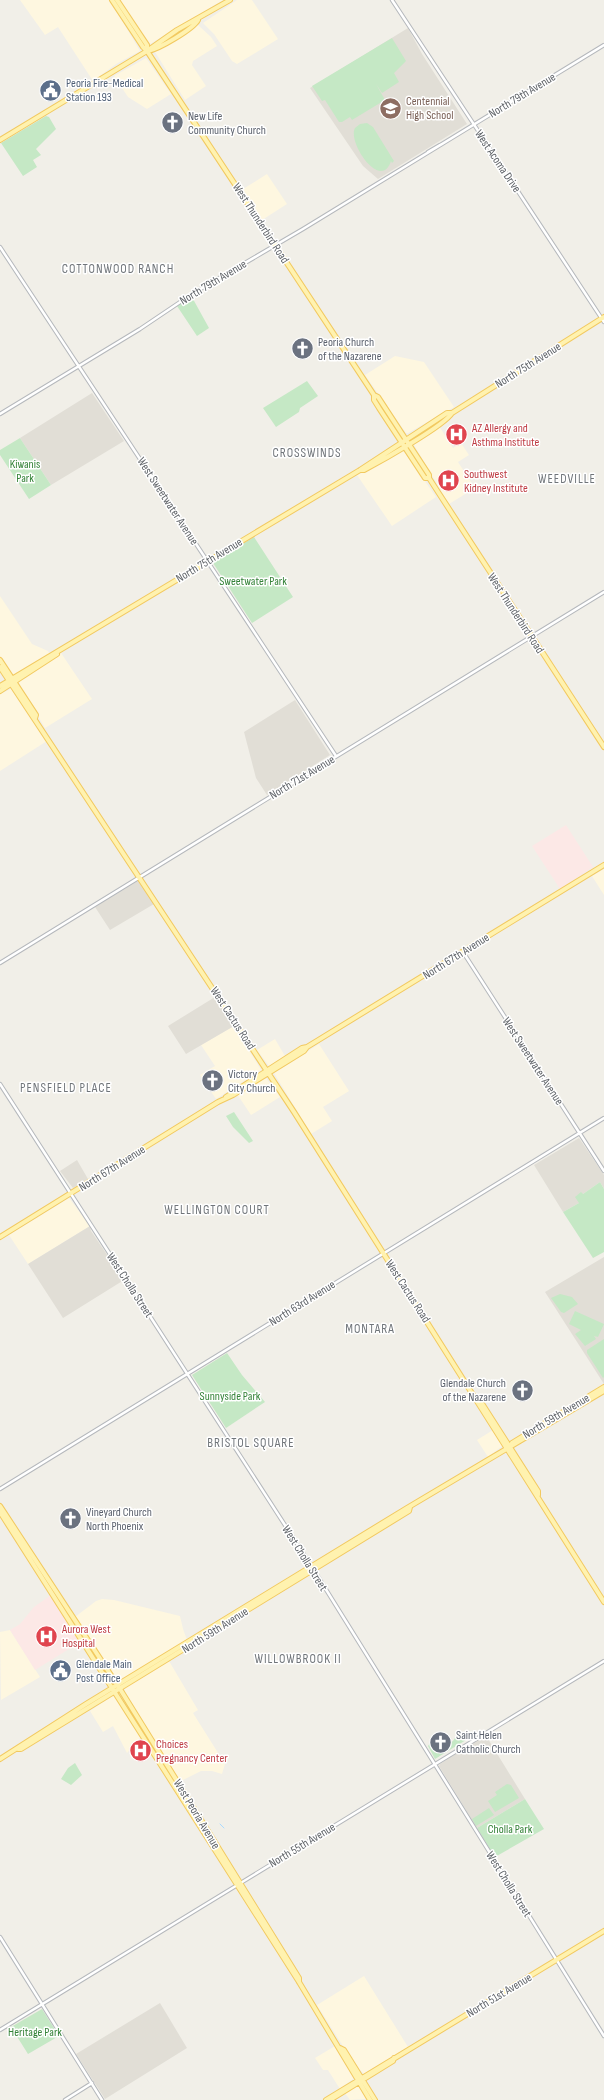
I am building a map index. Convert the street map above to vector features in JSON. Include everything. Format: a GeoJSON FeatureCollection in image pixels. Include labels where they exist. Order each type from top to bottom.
{"type":"FeatureCollection","features":[{"type":"Feature","properties":{"kind":"main road","name":"West Thunderbird Road"},"geometry":{"type":"LineString","coordinates":[[112,0],[143,47],[148,51]]}},
{"type":"Feature","properties":{"kind":"main road","name":"West Thunderbird Road"},"geometry":{"type":"LineString","coordinates":[[117,0],[146,45],[148,51],[374,395],[378,397],[409,443],[429,475],[429,478],[604,748]]}},
{"type":"Feature","properties":{"kind":"main road"},"geometry":{"type":"LineString","coordinates":[[0,140],[148,51],[154,50],[196,24],[198,20],[230,0]]}},
{"type":"Feature","properties":{"kind":"main road","name":"North 75th Avenue"},"geometry":{"type":"LineString","coordinates":[[360,470],[364,470],[405,446],[438,425],[452,413],[603,319]]}},
{"type":"Feature","properties":{"kind":"main road","name":"West Thunderbird Road"},"geometry":{"type":"LineString","coordinates":[[374,395],[374,400],[425,478],[429,478]]}},
{"type":"Feature","properties":{"kind":"main road","name":"North 75th Avenue"},"geometry":{"type":"LineString","coordinates":[[0,691],[12,681],[57,652],[360,470],[447,413],[452,413]]}},
{"type":"Feature","properties":{"kind":"main road","name":"North 75th Avenue"},"geometry":{"type":"LineString","coordinates":[[0,686],[47,662],[57,652]]}},
{"type":"Feature","properties":{"kind":"main road","name":"West Cactus Road"},"geometry":{"type":"LineString","coordinates":[[0,660],[33,717],[140,876],[483,1405],[538,1491],[538,1495],[604,1602]]}},
{"type":"Feature","properties":{"kind":"main road","name":"West Cactus Road"},"geometry":{"type":"LineString","coordinates":[[0,667],[12,681]]}},
{"type":"Feature","properties":{"kind":"main road","name":"North 67th Avenue"},"geometry":{"type":"LineString","coordinates":[[0,1237],[604,865]]}},
{"type":"Feature","properties":{"kind":"main road","name":"North 59th Avenue"},"geometry":{"type":"LineString","coordinates":[[509,1447],[512,1443],[604,1387]]}},
{"type":"Feature","properties":{"kind":"main road","name":"North 59th Avenue"},"geometry":{"type":"LineString","coordinates":[[18,1748],[21,1749],[120,1690],[407,1508],[410,1508],[604,1391]]}},
{"type":"Feature","properties":{"kind":"main road","name":"West Peoria Avenue"},"geometry":{"type":"LineString","coordinates":[[0,1506],[39,1564],[93,1652],[112,1688],[238,1884]]}},
{"type":"Feature","properties":{"kind":"main road","name":"West Peoria Avenue"},"geometry":{"type":"LineString","coordinates":[[0,1512],[93,1652],[117,1685],[238,1884],[340,2048],[344,2050],[370,2100]]}},
{"type":"Feature","properties":{"kind":"main road"},"geometry":{"type":"LineString","coordinates":[[22,1547],[36,1564],[39,1564]]}},
{"type":"Feature","properties":{"kind":"main road","name":"North 59th Avenue"},"geometry":{"type":"LineString","coordinates":[[0,1759],[112,1688],[312,1568]]}},
{"type":"Feature","properties":{"kind":"main road"},"geometry":{"type":"LineString","coordinates":[[74,1718],[86,1704]]}},
{"type":"Feature","properties":{"kind":"main road","name":"North 51st Avenue"},"geometry":{"type":"LineString","coordinates":[[330,2100],[394,2058],[604,1930]]}},
{"type":"Feature","properties":{"kind":"main road","name":"West Peoria Avenue"},"geometry":{"type":"LineString","coordinates":[[360,2080],[375,2100]]}},
{"type":"Feature","properties":{"kind":"main road","name":"North 51st Avenue"},"geometry":{"type":"LineString","coordinates":[[326,2100],[360,2080]]}},
{"type":"Feature","properties":{"kind":"street","name":"West Acoma Drive"},"geometry":{"type":"LineString","coordinates":[[392,0],[603,319]]}},
{"type":"Feature","properties":{"kind":"street","name":"North 79th Avenue"},"geometry":{"type":"LineString","coordinates":[[0,414],[140,329],[186,298],[428,153],[437,145],[604,45]]}},
{"type":"Feature","properties":{"kind":"street","name":"West Sweetwater Avenue"},"geometry":{"type":"LineString","coordinates":[[0,247],[336,756]]}},
{"type":"Feature","properties":{"kind":"street","name":"North 71st Avenue"},"geometry":{"type":"LineString","coordinates":[[0,963],[604,592]]}},
{"type":"Feature","properties":{"kind":"street","name":"West Sweetwater Avenue"},"geometry":{"type":"LineString","coordinates":[[463,952],[604,1171]]}},
{"type":"Feature","properties":{"kind":"street","name":"West Cholla Street"},"geometry":{"type":"LineString","coordinates":[[0,1084],[312,1568],[604,2036]]}},
{"type":"Feature","properties":{"kind":"street","name":"North 63rd Avenue"},"geometry":{"type":"LineString","coordinates":[[0,1489],[604,1118]]}},
{"type":"Feature","properties":{"kind":"street","name":"North 55th Avenue"},"geometry":{"type":"LineString","coordinates":[[0,2030],[604,1660]]}},
{"type":"Feature","properties":{"kind":"street"},"geometry":{"type":"LineString","coordinates":[[0,1937],[102,2100]]}},
{"type":"Feature","properties":{"kind":"street"},"geometry":{"type":"LineString","coordinates":[[65,2100],[92,2083]]}},
{"type":"Feature","properties":{"kind":"shaded area"},"geometry":{"type":"Polygon","coordinates":[[[20,0],[110,0],[140,51],[116,64],[93,81],[58,27],[45,35],[20,0]]]}},
{"type":"Feature","properties":{"kind":"shaded area"},"geometry":{"type":"Polygon","coordinates":[[[119,0],[223,0],[150,44],[119,0]]]}},
{"type":"Feature","properties":{"kind":"shaded area"},"geometry":{"type":"Polygon","coordinates":[[[237,0],[252,0],[278,39],[237,64],[232,61],[214,34],[203,23],[237,0]]]}},
{"type":"Feature","properties":{"kind":"shaded area"},"geometry":{"type":"Polygon","coordinates":[[[198,25],[211,37],[217,46],[193,61],[192,65],[206,86],[185,100],[155,52],[198,25]]]}},
{"type":"Feature","properties":{"kind":"shaded area","name":"Centennial High School"},"geometry":{"type":"Polygon","coordinates":[[[408,28],[422,54],[467,124],[378,179],[363,166],[310,88],[408,28]]]}},
{"type":"Feature","properties":{"kind":"shaded area"},"geometry":{"type":"Polygon","coordinates":[[[146,58],[171,94],[147,109],[128,97],[114,76],[146,58]]]}},
{"type":"Feature","properties":{"kind":"shaded area"},"geometry":{"type":"Polygon","coordinates":[[[267,174],[287,204],[262,220],[243,189],[267,174]]]}},
{"type":"Feature","properties":{"kind":"shaded area"},"geometry":{"type":"Polygon","coordinates":[[[395,356],[424,362],[454,407],[408,433],[406,433],[365,375],[395,356]]]}},
{"type":"Feature","properties":{"kind":"shaded area"},"geometry":{"type":"Polygon","coordinates":[[[92,393],[124,441],[51,485],[20,438],[92,393]]]}},
{"type":"Feature","properties":{"kind":"shaded area"},"geometry":{"type":"Polygon","coordinates":[[[439,426],[453,448],[461,443],[469,455],[458,462],[475,488],[449,504],[414,445],[439,426]]]}},
{"type":"Feature","properties":{"kind":"shaded area"},"geometry":{"type":"Polygon","coordinates":[[[403,450],[436,497],[392,526],[357,475],[369,470],[403,450]]]}},
{"type":"Feature","properties":{"kind":"shaded area"},"geometry":{"type":"Polygon","coordinates":[[[0,596],[32,644],[48,651],[50,654],[14,675],[10,673],[0,658],[0,596]]]}},
{"type":"Feature","properties":{"kind":"shaded area"},"geometry":{"type":"Polygon","coordinates":[[[61,653],[92,699],[45,728],[18,682],[61,653]]]}},
{"type":"Feature","properties":{"kind":"shaded area"},"geometry":{"type":"Polygon","coordinates":[[[11,689],[47,741],[0,771],[0,694],[11,689]]]}},
{"type":"Feature","properties":{"kind":"shaded area"},"geometry":{"type":"Polygon","coordinates":[[[295,700],[330,755],[267,795],[256,778],[244,732],[295,700]]]}},
{"type":"Feature","properties":{"kind":"shaded area"},"geometry":{"type":"Polygon","coordinates":[[[566,825],[593,867],[560,889],[532,846],[566,825]]]}},
{"type":"Feature","properties":{"kind":"shaded area"},"geometry":{"type":"Polygon","coordinates":[[[604,869],[604,895],[592,876],[604,869]]]}},
{"type":"Feature","properties":{"kind":"shaded area"},"geometry":{"type":"Polygon","coordinates":[[[138,881],[154,904],[110,930],[95,907],[138,881]]]}},
{"type":"Feature","properties":{"kind":"shaded area"},"geometry":{"type":"Polygon","coordinates":[[[215,997],[234,1026],[186,1054],[168,1026],[215,997]]]}},
{"type":"Feature","properties":{"kind":"shaded area"},"geometry":{"type":"Polygon","coordinates":[[[234,1026],[261,1070],[216,1099],[200,1075],[215,1066],[201,1045],[234,1026]]]}},
{"type":"Feature","properties":{"kind":"shaded area"},"geometry":{"type":"Polygon","coordinates":[[[275,1039],[285,1056],[269,1066],[257,1050],[275,1039]]]}},
{"type":"Feature","properties":{"kind":"shaded area"},"geometry":{"type":"Polygon","coordinates":[[[319,1044],[349,1091],[323,1107],[332,1121],[311,1134],[274,1073],[319,1044]]]}},
{"type":"Feature","properties":{"kind":"shaded area"},"geometry":{"type":"Polygon","coordinates":[[[266,1078],[280,1097],[251,1115],[237,1094],[266,1078]]]}},
{"type":"Feature","properties":{"kind":"shaded area"},"geometry":{"type":"Polygon","coordinates":[[[579,1138],[604,1175],[604,1189],[600,1182],[583,1194],[579,1203],[563,1212],[534,1165],[579,1138]]]}},
{"type":"Feature","properties":{"kind":"shaded area"},"geometry":{"type":"Polygon","coordinates":[[[77,1160],[88,1179],[73,1188],[60,1171],[77,1160]]]}},
{"type":"Feature","properties":{"kind":"shaded area"},"geometry":{"type":"Polygon","coordinates":[[[69,1198],[90,1226],[28,1264],[9,1235],[69,1198]]]}},
{"type":"Feature","properties":{"kind":"shaded area"},"geometry":{"type":"Polygon","coordinates":[[[90,1226],[91,1231],[124,1280],[63,1318],[28,1264],[90,1226]]]}},
{"type":"Feature","properties":{"kind":"shaded area"},"geometry":{"type":"Polygon","coordinates":[[[604,1257],[604,1384],[545,1292],[604,1257]]]}},
{"type":"Feature","properties":{"kind":"shaded area"},"geometry":{"type":"Polygon","coordinates":[[[493,1430],[502,1446],[488,1457],[477,1440],[493,1430]]]}},
{"type":"Feature","properties":{"kind":"shaded area","name":"Aurora West Hospital"},"geometry":{"type":"Polygon","coordinates":[[[51,1595],[82,1641],[35,1670],[10,1630],[20,1624],[34,1607],[51,1595]]]}},
{"type":"Feature","properties":{"kind":"shaded area"},"geometry":{"type":"Polygon","coordinates":[[[102,1599],[114,1600],[180,1616],[187,1640],[120,1681],[116,1680],[75,1617],[96,1601],[102,1599]]]}},
{"type":"Feature","properties":{"kind":"shaded area"},"geometry":{"type":"Polygon","coordinates":[[[10,1630],[40,1677],[1,1700],[0,1632],[10,1630]]]}},
{"type":"Feature","properties":{"kind":"shaded area"},"geometry":{"type":"Polygon","coordinates":[[[169,1661],[198,1710],[193,1713],[225,1764],[222,1774],[212,1771],[201,1771],[181,1781],[178,1780],[124,1692],[125,1688],[169,1661]]]}},
{"type":"Feature","properties":{"kind":"shaded area"},"geometry":{"type":"Polygon","coordinates":[[[112,1696],[115,1696],[141,1737],[127,1753],[113,1726],[103,1732],[90,1711],[112,1696]]]}},
{"type":"Feature","properties":{"kind":"shaded area"},"geometry":{"type":"Polygon","coordinates":[[[485,1734],[525,1799],[477,1828],[439,1766],[485,1734]]]}},
{"type":"Feature","properties":{"kind":"shaded area"},"geometry":{"type":"Polygon","coordinates":[[[364,1976],[408,2047],[364,2074],[353,2062],[317,2005],[364,1976]]]}},
{"type":"Feature","properties":{"kind":"shaded area"},"geometry":{"type":"Polygon","coordinates":[[[160,2003],[187,2048],[105,2099],[76,2054],[160,2003]]]}},
{"type":"Feature","properties":{"kind":"shaded area"},"geometry":{"type":"Polygon","coordinates":[[[335,2046],[354,2078],[340,2089],[328,2070],[323,2070],[315,2058],[335,2046]]]}},
{"type":"Feature","properties":{"kind":"shaded area"},"geometry":{"type":"Polygon","coordinates":[[[358,2086],[368,2099],[350,2100],[345,2093],[358,2086]]]}},
{"type":"Feature","properties":{"kind":"green space"},"geometry":{"type":"Polygon","coordinates":[[[392,38],[406,61],[394,73],[399,82],[382,93],[376,84],[385,100],[352,120],[350,117],[342,122],[339,122],[325,100],[322,101],[312,86],[392,38]]]}},
{"type":"Feature","properties":{"kind":"green space"},"geometry":{"type":"Polygon","coordinates":[[[46,116],[49,117],[56,129],[36,149],[41,155],[33,160],[37,167],[23,176],[1,143],[46,116]]]}},
{"type":"Feature","properties":{"kind":"green space"},"geometry":{"type":"Polygon","coordinates":[[[367,123],[373,127],[394,161],[392,163],[391,161],[386,169],[380,171],[373,168],[360,153],[354,135],[355,128],[360,124],[367,123]]]}},
{"type":"Feature","properties":{"kind":"green space"},"geometry":{"type":"Polygon","coordinates":[[[190,298],[193,299],[209,328],[197,336],[177,306],[190,298]]]}},
{"type":"Feature","properties":{"kind":"green space"},"geometry":{"type":"Polygon","coordinates":[[[307,381],[318,396],[300,408],[299,412],[276,427],[263,408],[307,381]]]}},
{"type":"Feature","properties":{"kind":"green space","name":"Kiwanis Park"},"geometry":{"type":"Polygon","coordinates":[[[20,438],[51,485],[29,499],[0,455],[0,450],[20,438]]]}},
{"type":"Feature","properties":{"kind":"green space","name":"Sweetwater Park"},"geometry":{"type":"Polygon","coordinates":[[[254,537],[293,597],[252,623],[213,563],[254,537]]]}},
{"type":"Feature","properties":{"kind":"green space"},"geometry":{"type":"Polygon","coordinates":[[[234,1112],[253,1141],[249,1143],[233,1127],[226,1116],[234,1112]]]}},
{"type":"Feature","properties":{"kind":"green space"},"geometry":{"type":"Polygon","coordinates":[[[600,1182],[604,1189],[604,1252],[593,1258],[563,1212],[579,1203],[575,1197],[581,1192],[583,1194],[600,1182]]]}},
{"type":"Feature","properties":{"kind":"green space"},"geometry":{"type":"Polygon","coordinates":[[[560,1294],[572,1297],[578,1304],[564,1313],[561,1312],[551,1298],[560,1294]]]}},
{"type":"Feature","properties":{"kind":"green space"},"geometry":{"type":"Polygon","coordinates":[[[575,1311],[604,1324],[598,1337],[594,1336],[596,1339],[585,1346],[575,1334],[581,1330],[569,1324],[575,1311]]]}},
{"type":"Feature","properties":{"kind":"green space"},"geometry":{"type":"Polygon","coordinates":[[[604,1339],[603,1378],[587,1353],[587,1350],[604,1339]]]}},
{"type":"Feature","properties":{"kind":"green space","name":"Sunnyside Park"},"geometry":{"type":"Polygon","coordinates":[[[227,1353],[242,1375],[265,1402],[226,1428],[192,1375],[227,1353]]]}},
{"type":"Feature","properties":{"kind":"green space"},"geometry":{"type":"Polygon","coordinates":[[[457,1735],[466,1740],[435,1759],[428,1746],[432,1740],[439,1749],[453,1741],[457,1735]]]}},
{"type":"Feature","properties":{"kind":"green space"},"geometry":{"type":"Polygon","coordinates":[[[75,1763],[82,1775],[71,1785],[61,1779],[68,1768],[75,1763]]]}},
{"type":"Feature","properties":{"kind":"green space"},"geometry":{"type":"Polygon","coordinates":[[[507,1784],[511,1785],[519,1798],[495,1812],[488,1801],[497,1795],[495,1792],[507,1784]]]}},
{"type":"Feature","properties":{"kind":"green space","name":"Cholla Park"},"geometry":{"type":"Polygon","coordinates":[[[525,1799],[544,1829],[495,1857],[477,1828],[525,1799]]]}},
{"type":"Feature","properties":{"kind":"green space"},"geometry":{"type":"Polygon","coordinates":[[[489,1808],[494,1815],[476,1826],[472,1819],[489,1808]]]}},
{"type":"Feature","properties":{"kind":"green space","name":"Heritage Park"},"geometry":{"type":"Polygon","coordinates":[[[42,2009],[59,2036],[28,2054],[11,2027],[42,2009]]]}},
{"type":"Feature","properties":{"kind":"waterway"},"geometry":{"type":"LineString","coordinates":[[220,1824],[224,1828]]}},
{"type":"Feature","properties":{"kind":"place","name":"Peoria Fire-Medical Station 193"},"geometry":{"type":"Point","coordinates":[51,90]}},
{"type":"Feature","properties":{"kind":"place","name":"Centennial High School"},"geometry":{"type":"Point","coordinates":[390,108]}},
{"type":"Feature","properties":{"kind":"place","name":"New Life Community Church"},"geometry":{"type":"Point","coordinates":[173,123]}},
{"type":"Feature","properties":{"kind":"place","name":"Peoria Church of the Nazarene"},"geometry":{"type":"Point","coordinates":[303,349]}},
{"type":"Feature","properties":{"kind":"place","name":"AZ Allergy and Asthma Institute"},"geometry":{"type":"Point","coordinates":[456,435]}},
{"type":"Feature","properties":{"kind":"place","name":"Southwest Kidney Institute"},"geometry":{"type":"Point","coordinates":[449,481]}},
{"type":"Feature","properties":{"kind":"place","name":"Victory City Church"},"geometry":{"type":"Point","coordinates":[212,1081]}},
{"type":"Feature","properties":{"kind":"place","name":"Glendale Church of the Nazarene"},"geometry":{"type":"Point","coordinates":[522,1390]}},
{"type":"Feature","properties":{"kind":"place","name":"Vineyard Church North Phoenix"},"geometry":{"type":"Point","coordinates":[71,1519]}},
{"type":"Feature","properties":{"kind":"place","name":"Aurora West Hospital"},"geometry":{"type":"Point","coordinates":[46,1636]}},
{"type":"Feature","properties":{"kind":"place","name":"Glendale Main Post Office"},"geometry":{"type":"Point","coordinates":[61,1671]}},
{"type":"Feature","properties":{"kind":"place","name":"Saint Helen Catholic Church"},"geometry":{"type":"Point","coordinates":[440,1742]}},
{"type":"Feature","properties":{"kind":"place","name":"Choices Pregnancy Center"},"geometry":{"type":"Point","coordinates":[141,1751]}},
{"type":"Feature","properties":{"kind":"district","name":"COTTONWOOD RANCH"},"geometry":{"type":"Point","coordinates":[118,268]}},
{"type":"Feature","properties":{"kind":"district","name":"CROSSWINDS"},"geometry":{"type":"Point","coordinates":[307,452]}},
{"type":"Feature","properties":{"kind":"district","name":"WEEDVILLE"},"geometry":{"type":"Point","coordinates":[567,478]}},
{"type":"Feature","properties":{"kind":"district","name":"PENSFIELD PLACE"},"geometry":{"type":"Point","coordinates":[66,1087]}},
{"type":"Feature","properties":{"kind":"district","name":"WELLINGTON COURT"},"geometry":{"type":"Point","coordinates":[217,1209]}},
{"type":"Feature","properties":{"kind":"district","name":"MONTARA"},"geometry":{"type":"Point","coordinates":[370,1328]}},
{"type":"Feature","properties":{"kind":"district","name":"BRISTOL SQUARE"},"geometry":{"type":"Point","coordinates":[251,1442]}},
{"type":"Feature","properties":{"kind":"district","name":"WILLOWBROOK II"},"geometry":{"type":"Point","coordinates":[298,1658]}}]}
